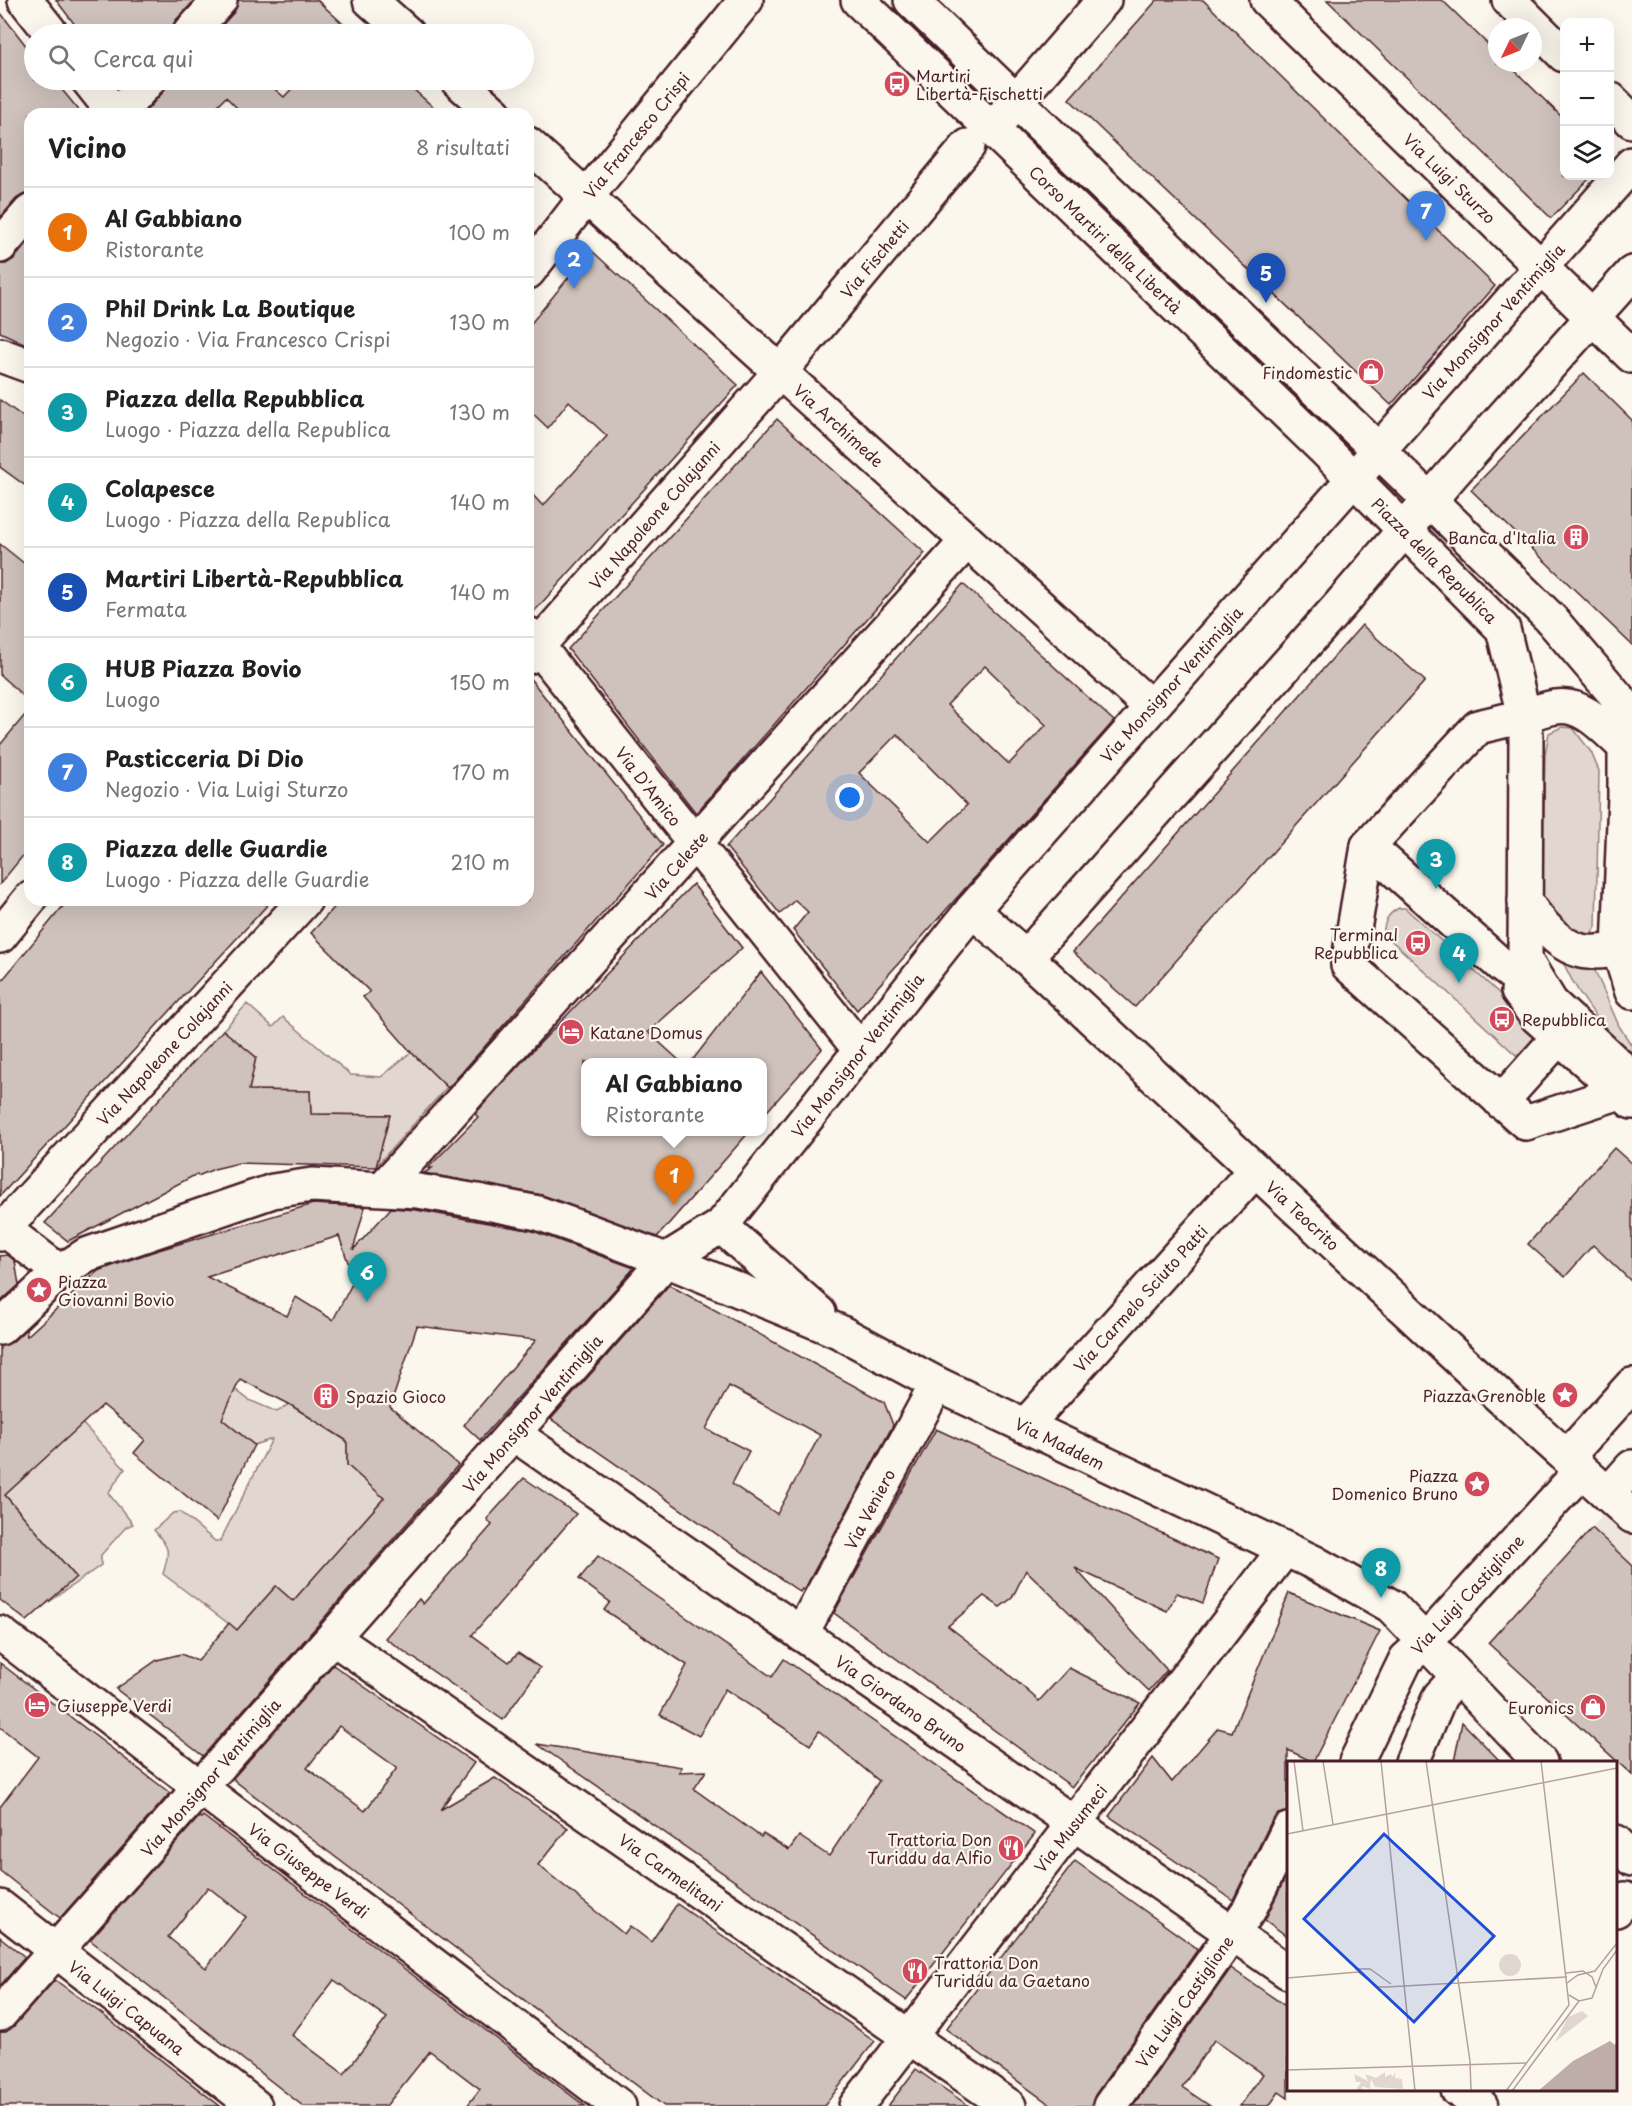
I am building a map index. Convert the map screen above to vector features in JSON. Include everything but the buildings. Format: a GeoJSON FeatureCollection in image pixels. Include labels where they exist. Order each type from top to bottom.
{"type":"FeatureCollection","features":[{"type":"Feature","properties":{"kind":"street"},"geometry":{"type":"LineString","coordinates":[[25,0],[44,24]]}},
{"type":"Feature","properties":{"kind":"street"},"geometry":{"type":"LineString","coordinates":[[198,24],[220,0]]}},
{"type":"Feature","properties":{"kind":"street"},"geometry":{"type":"LineString","coordinates":[[370,0],[397,24]]}},
{"type":"Feature","properties":{"kind":"street","name":"Via Francesco Crispi"},"geometry":{"type":"LineString","coordinates":[[534,264],[746,0]]}},
{"type":"Feature","properties":{"kind":"street","name":"Corso Martiri della Libertà"},"geometry":{"type":"LineString","coordinates":[[858,0],[980,137],[1354,478]]}},
{"type":"Feature","properties":{"kind":"street"},"geometry":{"type":"LineString","coordinates":[[911,0],[1430,500],[1550,618],[1628,703],[1624,746],[1619,950],[1632,992]]}},
{"type":"Feature","properties":{"kind":"street","name":"Via Fischetti"},"geometry":{"type":"LineString","coordinates":[[780,372],[980,137],[1017,101],[1104,0]]}},
{"type":"Feature","properties":{"kind":"street","name":"Via Luigi Sturzo"},"geometry":{"type":"LineString","coordinates":[[1267,0],[1632,356]]}},
{"type":"Feature","properties":{"kind":"street"},"geometry":{"type":"LineString","coordinates":[[1509,0],[1560,51]]}},
{"type":"Feature","properties":{"kind":"street"},"geometry":{"type":"LineString","coordinates":[[97,90],[112,108]]}},
{"type":"Feature","properties":{"kind":"street"},"geometry":{"type":"LineString","coordinates":[[123,108],[140,90]]}},
{"type":"Feature","properties":{"kind":"street"},"geometry":{"type":"LineString","coordinates":[[468,90],[488,108]]}},
{"type":"Feature","properties":{"kind":"street"},"geometry":{"type":"LineString","coordinates":[[1614,103],[1632,121]]}},
{"type":"Feature","properties":{"kind":"street","name":"Via Archimede"},"geometry":{"type":"LineString","coordinates":[[534,149],[1151,707]]}},
{"type":"Feature","properties":{"kind":"street","name":"Via Monsignor Ventimiglia"},"geometry":{"type":"LineString","coordinates":[[0,2014],[666,1260],[721,1226],[972,910],[1632,164]]}},
{"type":"Feature","properties":{"kind":"street"},"geometry":{"type":"LineString","coordinates":[[0,246],[24,219]]}},
{"type":"Feature","properties":{"kind":"street"},"geometry":{"type":"LineString","coordinates":[[1026,957],[1632,273]]}},
{"type":"Feature","properties":{"kind":"street"},"geometry":{"type":"LineString","coordinates":[[0,355],[24,364]]}},
{"type":"Feature","properties":{"kind":"street","name":"Via Napoleone Colajanni"},"geometry":{"type":"LineString","coordinates":[[534,643],[780,372]]}},
{"type":"Feature","properties":{"kind":"street","name":"Piazza della Republica"},"geometry":{"type":"LineString","coordinates":[[1354,478],[1503,629],[1524,716],[1527,774],[1525,960],[1551,1004],[1628,1091]]}},
{"type":"Feature","properties":{"kind":"street","name":"Via Celeste"},"geometry":{"type":"LineString","coordinates":[[383,1188],[967,541]]}},
{"type":"Feature","properties":{"kind":"street","name":"Via D'Amico"},"geometry":{"type":"LineString","coordinates":[[534,650],[695,844],[860,1050]]}},
{"type":"Feature","properties":{"kind":"street"},"geometry":{"type":"LineString","coordinates":[[1624,746],[1591,716],[1575,709],[1558,706],[1478,727],[1368,846],[1348,964],[1526,1123],[1628,1091]]}},
{"type":"Feature","properties":{"kind":"street"},"geometry":{"type":"LineString","coordinates":[[1368,846],[1501,965],[1551,1004]]}},
{"type":"Feature","properties":{"kind":"street"},"geometry":{"type":"LineString","coordinates":[[1525,901],[1536,919],[1564,943],[1580,951],[1619,950]]}},
{"type":"Feature","properties":{"kind":"street"},"geometry":{"type":"LineString","coordinates":[[1501,965],[1525,901]]}},
{"type":"Feature","properties":{"kind":"street"},"geometry":{"type":"LineString","coordinates":[[0,936],[24,906]]}},
{"type":"Feature","properties":{"kind":"street","name":"Via Napoleone Colajanni"},"geometry":{"type":"LineString","coordinates":[[7,1224],[299,906]]}},
{"type":"Feature","properties":{"kind":"street","name":"Via Teocrito"},"geometry":{"type":"LineString","coordinates":[[972,910],[1026,957],[1574,1464]]}},
{"type":"Feature","properties":{"kind":"street"},"geometry":{"type":"LineString","coordinates":[[1501,965],[1536,1016],[1628,1091]]}},
{"type":"Feature","properties":{"kind":"street"},"geometry":{"type":"LineString","coordinates":[[1501,1102],[1559,1037]]}},
{"type":"Feature","properties":{"kind":"street","name":"Via Carmelo Sciuto Patti"},"geometry":{"type":"LineString","coordinates":[[1025,1426],[1254,1170]]}},
{"type":"Feature","properties":{"kind":"street"},"geometry":{"type":"LineString","coordinates":[[0,1328],[73,1263],[273,1191],[312,1185],[383,1188],[466,1199],[538,1214],[666,1260],[838,1331]]}},
{"type":"Feature","properties":{"kind":"street"},"geometry":{"type":"LineString","coordinates":[[7,1224],[73,1263]]}},
{"type":"Feature","properties":{"kind":"street"},"geometry":{"type":"LineString","coordinates":[[721,1226],[838,1331]]}},
{"type":"Feature","properties":{"kind":"street","name":"Via Maddem"},"geometry":{"type":"LineString","coordinates":[[838,1331],[937,1384],[1315,1563],[1391,1606],[1539,1761]]}},
{"type":"Feature","properties":{"kind":"street","name":"Via Veniero"},"geometry":{"type":"LineString","coordinates":[[801,1634],[937,1384]]}},
{"type":"Feature","properties":{"kind":"street"},"geometry":{"type":"LineString","coordinates":[[1625,1406],[1574,1464],[1632,1516]]}},
{"type":"Feature","properties":{"kind":"street","name":"Via Giordano Bruno"},"geometry":{"type":"LineString","coordinates":[[514,1434],[1287,1971]]}},
{"type":"Feature","properties":{"kind":"street","name":"Via Luigi Castiglione"},"geometry":{"type":"LineString","coordinates":[[1356,1761],[1406,1659],[1425,1642],[1574,1464]]}},
{"type":"Feature","properties":{"kind":"street"},"geometry":{"type":"LineString","coordinates":[[1608,1494],[1632,1467]]}},
{"type":"Feature","properties":{"kind":"street","name":"Via Musumeci"},"geometry":{"type":"LineString","coordinates":[[856,2106],[1285,1550]]}},
{"type":"Feature","properties":{"kind":"street","name":"Via Giuseppe Verdi"},"geometry":{"type":"LineString","coordinates":[[0,1633],[620,2106]]}},
{"type":"Feature","properties":{"kind":"street","name":"Via Carmelitani"},"geometry":{"type":"LineString","coordinates":[[333,1638],[1009,2106]]}},
{"type":"Feature","properties":{"kind":"street"},"geometry":{"type":"LineString","coordinates":[[1412,1761],[1440,1696],[1458,1677]]}},
{"type":"Feature","properties":{"kind":"street","name":"Via Luigi Castiglione"},"geometry":{"type":"LineString","coordinates":[[1110,2106],[1249,1910],[1287,1832]]}},
{"type":"Feature","properties":{"kind":"street"},"geometry":{"type":"LineString","coordinates":[[1617,1843],[1632,1859]]}},
{"type":"Feature","properties":{"kind":"street","name":"Via Luigi Capuana"},"geometry":{"type":"LineString","coordinates":[[0,1907],[255,2106]]}},
{"type":"Feature","properties":{"kind":"shaded area"},"geometry":{"type":"Polygon","coordinates":[[[1562,727],[1573,728],[1591,752],[1599,771],[1596,927],[1589,936],[1581,938],[1578,938],[1546,907],[1542,891],[1545,754],[1549,733],[1562,727]]]}},
{"type":"Feature","properties":{"kind":"shaded area"},"geometry":{"type":"Polygon","coordinates":[[[1399,908],[1405,908],[1534,1025],[1536,1038],[1525,1050],[1516,1055],[1383,933],[1387,918],[1399,908]]]}},
{"type":"Feature","properties":{"kind":"shaded area"},"geometry":{"type":"Polygon","coordinates":[[[1559,952],[1593,966],[1619,1026],[1632,1046],[1632,1058],[1581,995],[1559,952]]]}},
{"type":"Feature","properties":{"kind":"shaded area"},"geometry":{"type":"Polygon","coordinates":[[[247,1004],[273,1027],[283,1017],[351,1075],[381,1077],[411,1052],[447,1087],[376,1166],[390,1115],[311,1114],[310,1091],[249,1090],[256,1057],[223,1030],[247,1004]]]}},
{"type":"Feature","properties":{"kind":"shaded area"},"geometry":{"type":"Polygon","coordinates":[[[160,1332],[249,1400],[277,1412],[289,1404],[347,1441],[347,1465],[384,1498],[293,1601],[276,1586],[237,1630],[163,1574],[167,1550],[154,1530],[173,1513],[180,1512],[215,1541],[220,1541],[272,1439],[254,1445],[139,1352],[160,1332]]]}},
{"type":"Feature","properties":{"kind":"shaded area"},"geometry":{"type":"Polygon","coordinates":[[[82,1423],[125,1469],[108,1493],[133,1524],[126,1527],[101,1555],[101,1565],[42,1607],[76,1577],[5,1495],[82,1423]]]}},
{"type":"Feature","properties":{"kind":"shaded area"},"geometry":{"type":"Polygon","coordinates":[[[1632,1481],[1632,1565],[1592,1528],[1632,1481]]]}},
{"type":"Feature","properties":{"kind":"place","name":"Martiri Libertà-Fischetti"},"geometry":{"type":"Point","coordinates":[897,84]}},
{"type":"Feature","properties":{"kind":"place","name":"Pasticceria Di Dio"},"geometry":{"type":"Point","coordinates":[1426,241]}},
{"type":"Feature","properties":{"kind":"place","name":"Phil Drink La Boutique"},"geometry":{"type":"Point","coordinates":[574,289]}},
{"type":"Feature","properties":{"kind":"place","name":"Martiri Libertà-Repubblica"},"geometry":{"type":"Point","coordinates":[1266,303]}},
{"type":"Feature","properties":{"kind":"place","name":"Findomestic"},"geometry":{"type":"Point","coordinates":[1371,372]}},
{"type":"Feature","properties":{"kind":"place","name":"Banca d'Italia"},"geometry":{"type":"Point","coordinates":[1576,537]}},
{"type":"Feature","properties":{"kind":"place","name":"Piazza della Repubblica"},"geometry":{"type":"Point","coordinates":[1436,889]}},
{"type":"Feature","properties":{"kind":"place","name":"Terminal Repubblica"},"geometry":{"type":"Point","coordinates":[1418,943]}},
{"type":"Feature","properties":{"kind":"place","name":"Colapesce"},"geometry":{"type":"Point","coordinates":[1459,983]}},
{"type":"Feature","properties":{"kind":"place","name":"Repubblica"},"geometry":{"type":"Point","coordinates":[1502,1019]}},
{"type":"Feature","properties":{"kind":"place","name":"Katane Domus"},"geometry":{"type":"Point","coordinates":[571,1032]}},
{"type":"Feature","properties":{"kind":"place","name":"Al Gabbiano"},"geometry":{"type":"Point","coordinates":[674,1205]}},
{"type":"Feature","properties":{"kind":"place","name":"Piazza Giovanni Bovio"},"geometry":{"type":"Point","coordinates":[39,1290]}},
{"type":"Feature","properties":{"kind":"place","name":"HUB Piazza Bovio"},"geometry":{"type":"Point","coordinates":[367,1302]}},
{"type":"Feature","properties":{"kind":"place","name":"Piazza Grenoble"},"geometry":{"type":"Point","coordinates":[1565,1395]}},
{"type":"Feature","properties":{"kind":"place","name":"Spazio Gioco"},"geometry":{"type":"Point","coordinates":[326,1396]}},
{"type":"Feature","properties":{"kind":"place","name":"Piazza Domenico Bruno"},"geometry":{"type":"Point","coordinates":[1477,1484]}},
{"type":"Feature","properties":{"kind":"place","name":"Piazza delle Guardie"},"geometry":{"type":"Point","coordinates":[1381,1598]}},
{"type":"Feature","properties":{"kind":"place","name":"Giuseppe Verdi"},"geometry":{"type":"Point","coordinates":[37,1705]}},
{"type":"Feature","properties":{"kind":"place","name":"Euronics"},"geometry":{"type":"Point","coordinates":[1593,1707]}},
{"type":"Feature","properties":{"kind":"place","name":"Trattoria Don Turiddu da Alfio"},"geometry":{"type":"Point","coordinates":[1011,1848]}},
{"type":"Feature","properties":{"kind":"place","name":"Trattoria Don Turiddu da Gaetano"},"geometry":{"type":"Point","coordinates":[915,1971]}}]}
